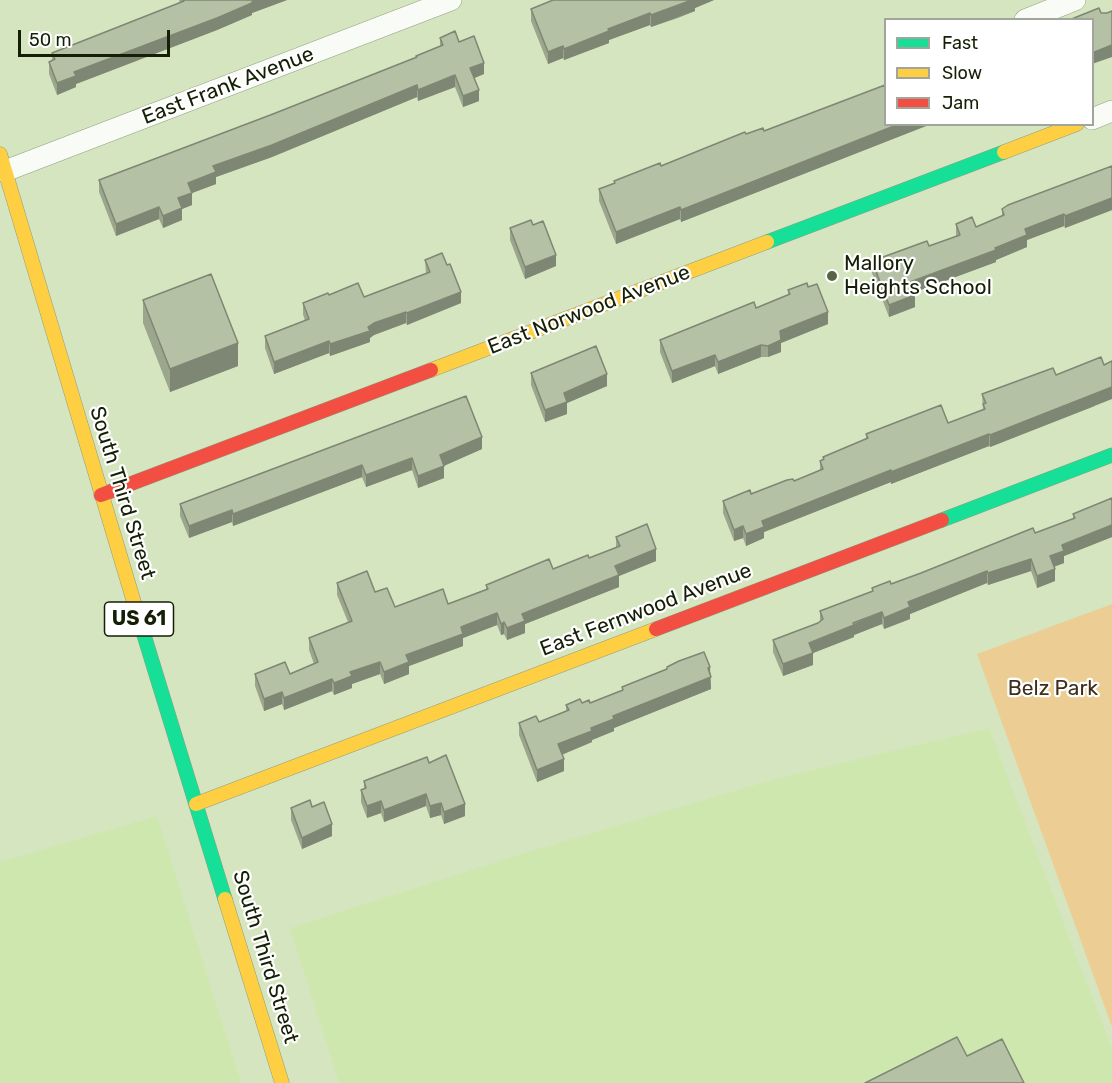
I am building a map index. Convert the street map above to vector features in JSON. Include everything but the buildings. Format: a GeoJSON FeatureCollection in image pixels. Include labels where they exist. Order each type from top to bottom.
{"type":"FeatureCollection","features":[{"type":"Feature","properties":{"kind":"street","name":"East Frank Avenue"},"geometry":{"type":"LineString","coordinates":[[3,163],[451,0]]}},
{"type":"Feature","properties":{"kind":"street"},"geometry":{"type":"LineString","coordinates":[[1029,18],[1075,0]]}},
{"type":"Feature","properties":{"kind":"street"},"geometry":{"type":"LineString","coordinates":[[1094,118],[1112,111]]}},
{"type":"Feature","properties":{"kind":"street","name":"East Norwood Avenue"},"geometry":{"type":"LineString","coordinates":[[100,495],[1072,126]]}},
{"type":"Feature","properties":{"kind":"street","name":"South Third Street"},"geometry":{"type":"LineString","coordinates":[[3,163],[100,495],[282,1083]]}},
{"type":"Feature","properties":{"kind":"street","name":"East Fernwood Avenue"},"geometry":{"type":"LineString","coordinates":[[196,804],[1112,455]]}},
{"type":"Feature","properties":{"kind":"shaded area"},"geometry":{"type":"Polygon","coordinates":[[[989,728],[1112,1049],[1112,1083],[339,1083],[290,928],[525,853],[775,779],[989,728]]]}},
{"type":"Feature","properties":{"kind":"shaded area"},"geometry":{"type":"Polygon","coordinates":[[[157,816],[241,1083],[0,1083],[0,862],[157,816]]]}},
{"type":"Feature","properties":{"kind":"green space","name":"Belz Park"},"geometry":{"type":"Polygon","coordinates":[[[1112,604],[1112,1027],[977,654],[1112,604]]]}},
{"type":"Feature","properties":{"kind":"traffic: fast"},"geometry":{"type":"LineString","coordinates":[[767,242],[1004,152]]}},
{"type":"Feature","properties":{"kind":"traffic: fast"},"geometry":{"type":"LineString","coordinates":[[942,520],[1112,455]]}},
{"type":"Feature","properties":{"kind":"traffic: fast"},"geometry":{"type":"LineString","coordinates":[[136,609],[225,899]]}},
{"type":"Feature","properties":{"kind":"traffic: slow"},"geometry":{"type":"LineString","coordinates":[[1004,152],[1072,126]]}},
{"type":"Feature","properties":{"kind":"traffic: slow"},"geometry":{"type":"LineString","coordinates":[[0,154],[136,609]]}},
{"type":"Feature","properties":{"kind":"traffic: slow"},"geometry":{"type":"LineString","coordinates":[[431,370],[767,242]]}},
{"type":"Feature","properties":{"kind":"traffic: slow"},"geometry":{"type":"LineString","coordinates":[[196,804],[656,629]]}},
{"type":"Feature","properties":{"kind":"traffic: slow"},"geometry":{"type":"LineString","coordinates":[[225,899],[282,1083]]}},
{"type":"Feature","properties":{"kind":"traffic: jam"},"geometry":{"type":"LineString","coordinates":[[101,495],[431,370]]}},
{"type":"Feature","properties":{"kind":"traffic: jam"},"geometry":{"type":"LineString","coordinates":[[656,629],[942,520]]}},
{"type":"Feature","properties":{"kind":"place","name":"Mallory Heights School"},"geometry":{"type":"Point","coordinates":[832,276]}}]}
